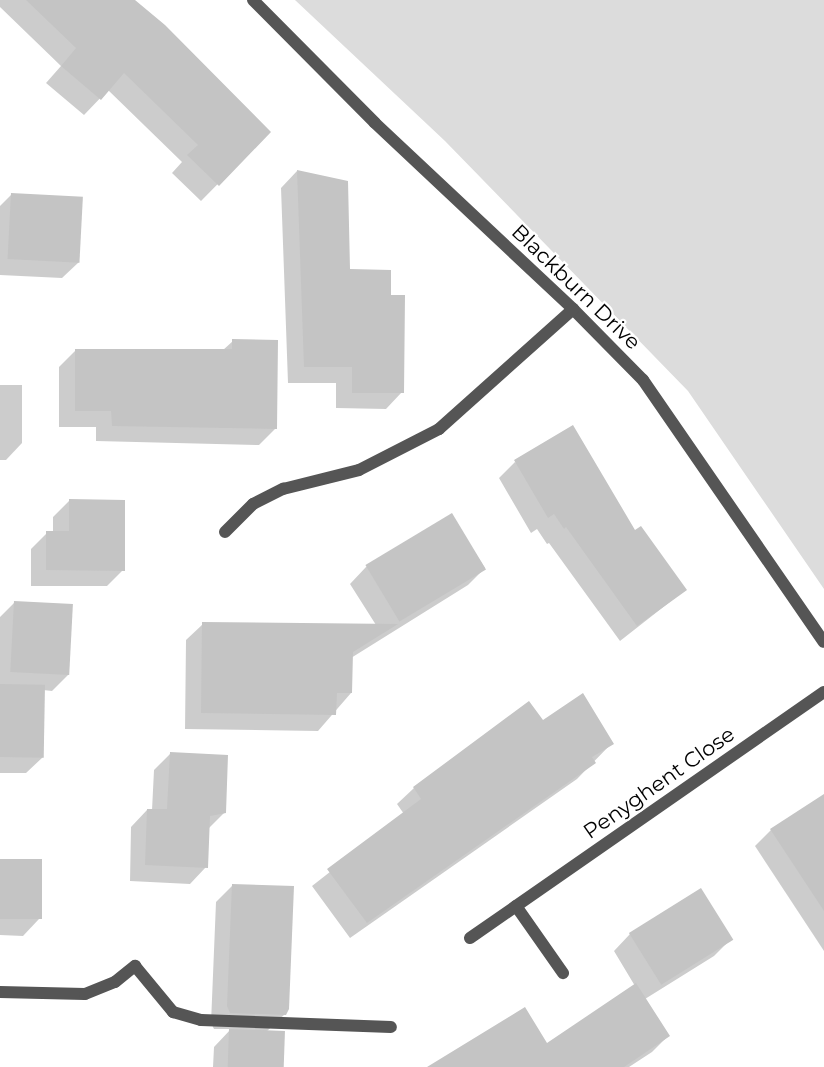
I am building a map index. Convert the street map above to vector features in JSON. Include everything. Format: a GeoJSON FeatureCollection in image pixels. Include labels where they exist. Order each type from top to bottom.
{"type":"FeatureCollection","features":[{"type":"Feature","properties":{"kind":"street","name":"Blackburn Drive"},"geometry":{"type":"LineString","coordinates":[[253,0],[375,123],[573,309],[643,380],[824,642]]}},
{"type":"Feature","properties":{"kind":"street"},"geometry":{"type":"LineString","coordinates":[[225,532],[253,504],[282,489],[359,470],[439,429],[573,309]]}},
{"type":"Feature","properties":{"kind":"street","name":"Penyghent Close"},"geometry":{"type":"LineString","coordinates":[[470,938],[824,692]]}},
{"type":"Feature","properties":{"kind":"street"},"geometry":{"type":"LineString","coordinates":[[516,906],[563,973]]}},
{"type":"Feature","properties":{"kind":"street"},"geometry":{"type":"LineString","coordinates":[[0,992],[85,994],[115,982],[135,966],[173,1012],[201,1020],[391,1027]]}},
{"type":"Feature","properties":{"kind":"shaded area"},"geometry":{"type":"Polygon","coordinates":[[[295,0],[824,0],[824,589],[688,391],[445,141],[295,0]]]}},
{"type":"Feature","properties":{"kind":"building"},"geometry":{"type":"Polygon","coordinates":[[[26,0],[135,0],[165,25],[271,132],[219,186],[187,155],[198,145],[124,73],[101,100],[61,66],[76,48],[26,0]]]}},
{"type":"Feature","properties":{"kind":"building"},"geometry":{"type":"Polygon","coordinates":[[[297,170],[348,181],[350,269],[391,270],[391,295],[405,295],[404,393],[352,393],[352,367],[304,367],[297,170]]]}},
{"type":"Feature","properties":{"kind":"building"},"geometry":{"type":"Polygon","coordinates":[[[11,193],[83,197],[79,263],[8,259],[11,193]]]}},
{"type":"Feature","properties":{"kind":"building"},"geometry":{"type":"Polygon","coordinates":[[[232,339],[278,340],[277,429],[112,426],[111,411],[75,411],[75,349],[232,349],[232,339]]]}},
{"type":"Feature","properties":{"kind":"building"},"geometry":{"type":"Polygon","coordinates":[[[573,425],[635,530],[641,526],[687,590],[637,626],[566,527],[564,529],[554,514],[548,518],[514,460],[573,425]]]}},
{"type":"Feature","properties":{"kind":"building"},"geometry":{"type":"Polygon","coordinates":[[[69,499],[125,500],[125,571],[46,570],[46,531],[69,531],[69,499]]]}},
{"type":"Feature","properties":{"kind":"building"},"geometry":{"type":"Polygon","coordinates":[[[452,513],[486,570],[399,622],[365,565],[452,513]]]}},
{"type":"Feature","properties":{"kind":"building"},"geometry":{"type":"Polygon","coordinates":[[[14,601],[73,604],[69,675],[10,672],[14,601]]]}},
{"type":"Feature","properties":{"kind":"building"},"geometry":{"type":"Polygon","coordinates":[[[202,622],[398,624],[353,652],[352,693],[337,693],[336,715],[201,713],[202,622]]]}},
{"type":"Feature","properties":{"kind":"building"},"geometry":{"type":"Polygon","coordinates":[[[0,684],[45,685],[44,758],[0,757],[0,684]]]}},
{"type":"Feature","properties":{"kind":"building"},"geometry":{"type":"Polygon","coordinates":[[[583,693],[614,744],[592,757],[596,763],[367,923],[327,869],[421,799],[413,787],[529,701],[543,720],[583,693]]]}},
{"type":"Feature","properties":{"kind":"building"},"geometry":{"type":"Polygon","coordinates":[[[170,752],[228,755],[226,813],[210,816],[208,868],[145,865],[147,809],[167,809],[170,752]]]}},
{"type":"Feature","properties":{"kind":"building"},"geometry":{"type":"Polygon","coordinates":[[[824,794],[824,911],[770,829],[824,794]]]}},
{"type":"Feature","properties":{"kind":"building"},"geometry":{"type":"Polygon","coordinates":[[[0,859],[42,859],[42,919],[0,919],[0,859]]]}},
{"type":"Feature","properties":{"kind":"building"},"geometry":{"type":"Polygon","coordinates":[[[232,884],[294,886],[289,1009],[286,1015],[230,1013],[227,1006],[232,884]]]}},
{"type":"Feature","properties":{"kind":"building"},"geometry":{"type":"Polygon","coordinates":[[[701,888],[733,940],[661,985],[629,933],[701,888]]]}},
{"type":"Feature","properties":{"kind":"building"},"geometry":{"type":"Polygon","coordinates":[[[636,983],[670,1036],[624,1067],[427,1067],[525,1007],[547,1043],[636,983]]]}},
{"type":"Feature","properties":{"kind":"building"},"geometry":{"type":"Polygon","coordinates":[[[229,1029],[285,1031],[284,1067],[228,1067],[229,1029]]]}}]}
